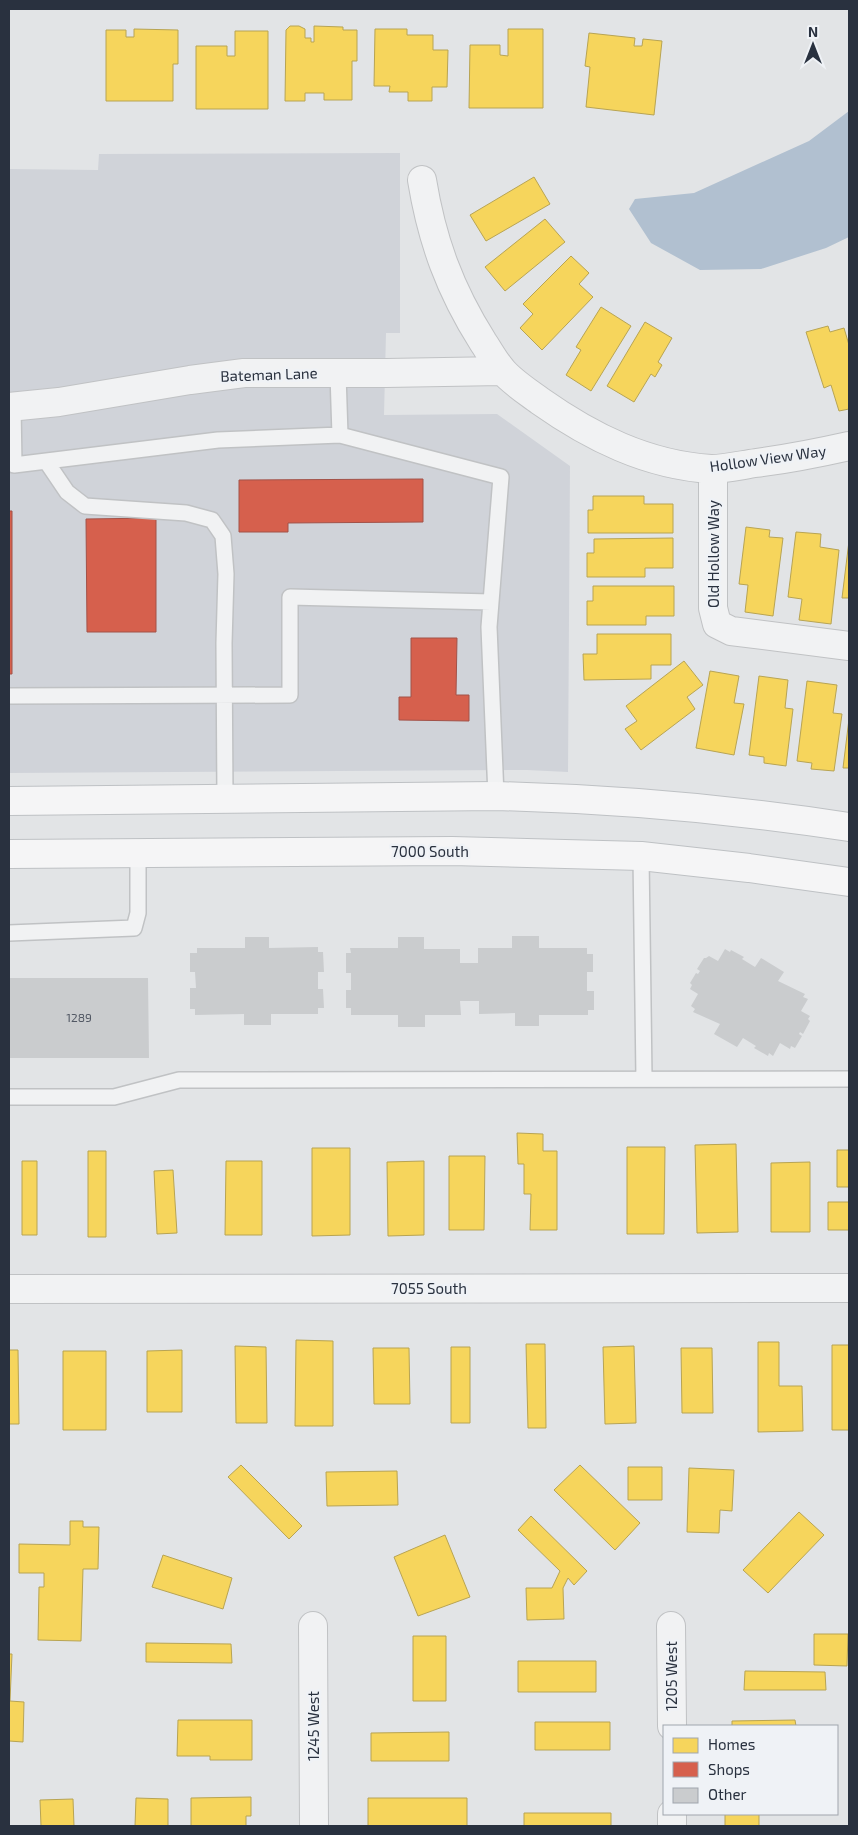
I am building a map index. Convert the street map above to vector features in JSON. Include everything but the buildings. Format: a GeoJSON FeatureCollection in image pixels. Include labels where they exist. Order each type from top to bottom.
{"type":"FeatureCollection","features":[{"type":"Feature","properties":{"kind":"main road"},"geometry":{"type":"LineString","coordinates":[[9,801],[496,796],[576,798],[709,809],[849,828]]}},
{"type":"Feature","properties":{"kind":"main road","name":"7000 South"},"geometry":{"type":"LineString","coordinates":[[9,854],[452,851],[641,856],[849,882]]}},
{"type":"Feature","properties":{"kind":"street","name":"Hollow View Way"},"geometry":{"type":"LineString","coordinates":[[422,180],[435,240],[445,270],[465,314],[502,370],[527,392],[565,419],[606,442],[643,456],[688,466],[713,469],[812,455],[849,446]]}},
{"type":"Feature","properties":{"kind":"street","name":"Bateman Lane"},"geometry":{"type":"LineString","coordinates":[[11,407],[60,402],[244,373],[338,374],[502,370]]}},
{"type":"Feature","properties":{"kind":"street","name":"Old Hollow Way"},"geometry":{"type":"LineString","coordinates":[[713,469],[713,608],[718,624],[731,631],[849,646]]}},
{"type":"Feature","properties":{"kind":"street","name":"7055 South"},"geometry":{"type":"LineString","coordinates":[[9,1289],[849,1288]]}},
{"type":"Feature","properties":{"kind":"street","name":"1245 West"},"geometry":{"type":"LineString","coordinates":[[313,1626],[314,1826]]}},
{"type":"Feature","properties":{"kind":"street","name":"1205 West"},"geometry":{"type":"LineString","coordinates":[[671,1626],[672,1725]]}},
{"type":"Feature","properties":{"kind":"lane"},"geometry":{"type":"LineString","coordinates":[[338,374],[340,435]]}},
{"type":"Feature","properties":{"kind":"lane"},"geometry":{"type":"LineString","coordinates":[[11,407],[11,467],[218,440],[340,435],[501,477],[489,627],[496,796]]}},
{"type":"Feature","properties":{"kind":"lane"},"geometry":{"type":"LineString","coordinates":[[46,461],[67,492],[85,506],[186,514],[212,520],[223,536],[226,574],[226,799]]}},
{"type":"Feature","properties":{"kind":"lane"},"geometry":{"type":"LineString","coordinates":[[9,696],[290,694],[290,597],[491,602]]}},
{"type":"Feature","properties":{"kind":"lane"},"geometry":{"type":"LineString","coordinates":[[9,933],[134,928],[138,913],[138,853]]}},
{"type":"Feature","properties":{"kind":"lane"},"geometry":{"type":"LineString","coordinates":[[641,856],[644,1078]]}},
{"type":"Feature","properties":{"kind":"lane"},"geometry":{"type":"LineString","coordinates":[[9,1097],[114,1097],[179,1080],[849,1079]]}},
{"type":"Feature","properties":{"kind":"shaded area"},"geometry":{"type":"Polygon","coordinates":[[[400,153],[400,333],[386,333],[384,415],[497,414],[570,466],[568,772],[527,770],[9,773],[9,169],[98,170],[99,154],[400,153]]]}},
{"type":"Feature","properties":{"kind":"water"},"geometry":{"type":"Polygon","coordinates":[[[849,111],[849,237],[826,248],[761,269],[700,270],[651,243],[629,209],[635,199],[694,193],[809,141],[849,111]]]}}]}
